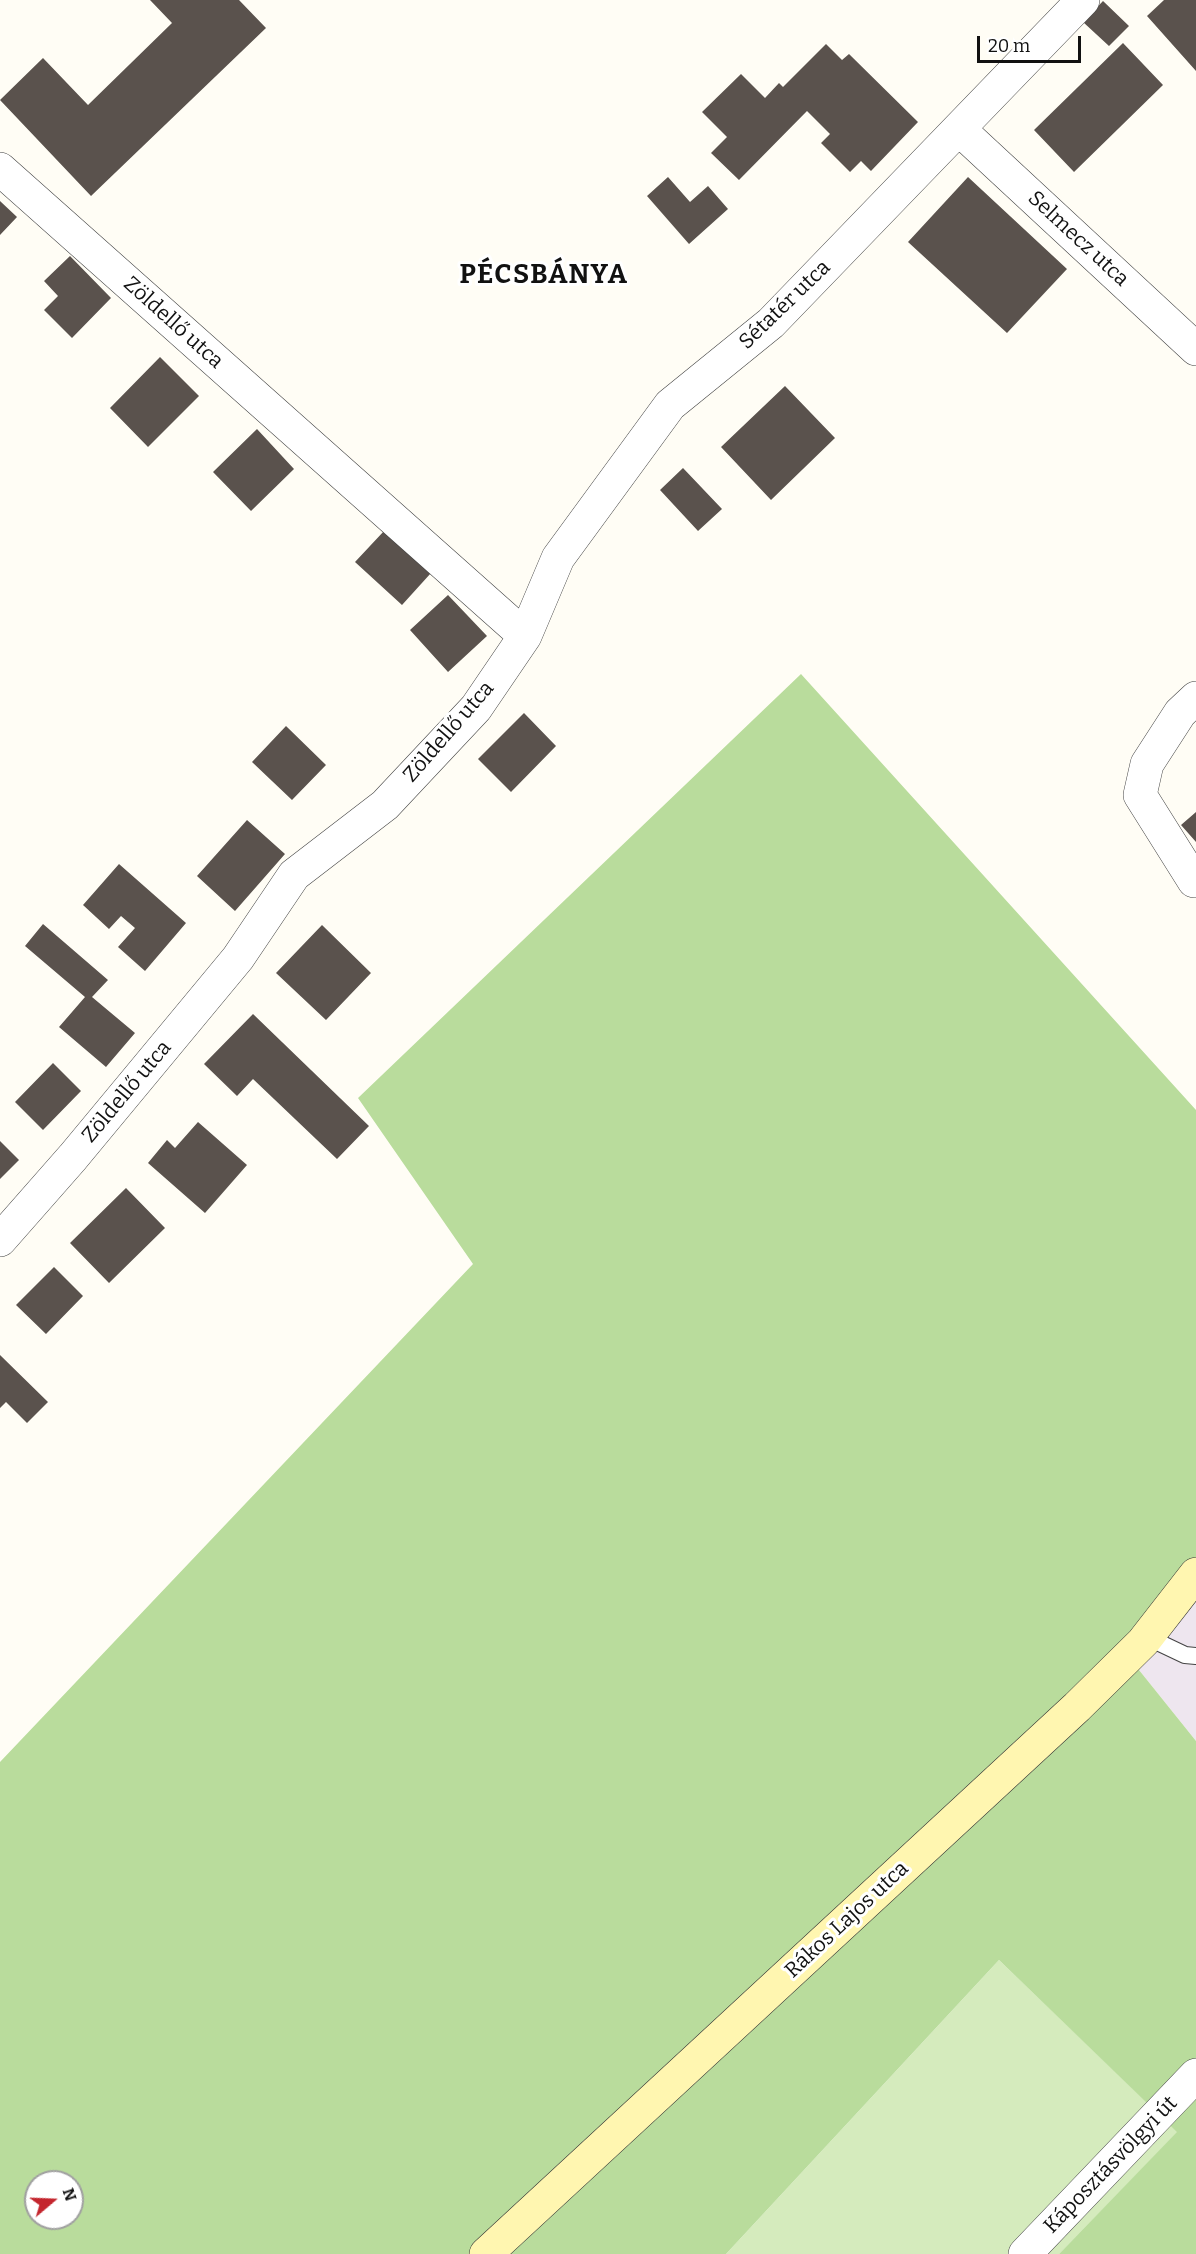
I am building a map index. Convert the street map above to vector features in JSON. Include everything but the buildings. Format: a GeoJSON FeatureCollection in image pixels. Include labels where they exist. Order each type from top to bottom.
{"type":"FeatureCollection","features":[{"type":"Feature","properties":{"kind":"street","name":"Sétatér utca"},"geometry":{"type":"LineString","coordinates":[[525,636],[558,558],[670,405],[771,323],[960,130],[1083,0]]}},
{"type":"Feature","properties":{"kind":"street","name":"Selmecz utca"},"geometry":{"type":"LineString","coordinates":[[960,130],[1194,342]]}},
{"type":"Feature","properties":{"kind":"street","name":"Zöldellő utca"},"geometry":{"type":"LineString","coordinates":[[0,169],[525,636],[476,708],[385,805],[294,876],[237,958],[73,1157],[0,1240]]}},
{"type":"Feature","properties":{"kind":"street"},"geometry":{"type":"LineString","coordinates":[[1194,881],[1140,795],[1147,764],[1180,713],[1196,698]]}},
{"type":"Feature","properties":{"kind":"street","name":"Rákos Lajos utca"},"geometry":{"type":"LineString","coordinates":[[486,2254],[1077,1707],[1147,1636],[1196,1574]]}},
{"type":"Feature","properties":{"kind":"street","name":"Káposztásvölgyi út"},"geometry":{"type":"LineString","coordinates":[[1026,2254],[1196,2075]]}},
{"type":"Feature","properties":{"kind":"lane"},"geometry":{"type":"LineString","coordinates":[[1147,1636],[1185,1654],[1196,1656]]}},
{"type":"Feature","properties":{"kind":"shaded area"},"geometry":{"type":"Polygon","coordinates":[[[1196,1595],[1196,1741],[1139,1670],[1196,1595]]]}},
{"type":"Feature","properties":{"kind":"green space"},"geometry":{"type":"Polygon","coordinates":[[[801,674],[1196,1110],[1196,1595],[1139,1670],[1196,1741],[1196,2254],[1059,2254],[1177,2132],[999,1960],[726,2254],[0,2254],[0,1762],[473,1264],[358,1098],[801,674]]]}},
{"type":"Feature","properties":{"kind":"green space"},"geometry":{"type":"Polygon","coordinates":[[[999,1960],[1178,2132],[1059,2254],[726,2254],[999,1960]]]}},
{"type":"Feature","properties":{"kind":"district","name":"PÉCSBÁNYA"},"geometry":{"type":"Point","coordinates":[544,275]}}]}
